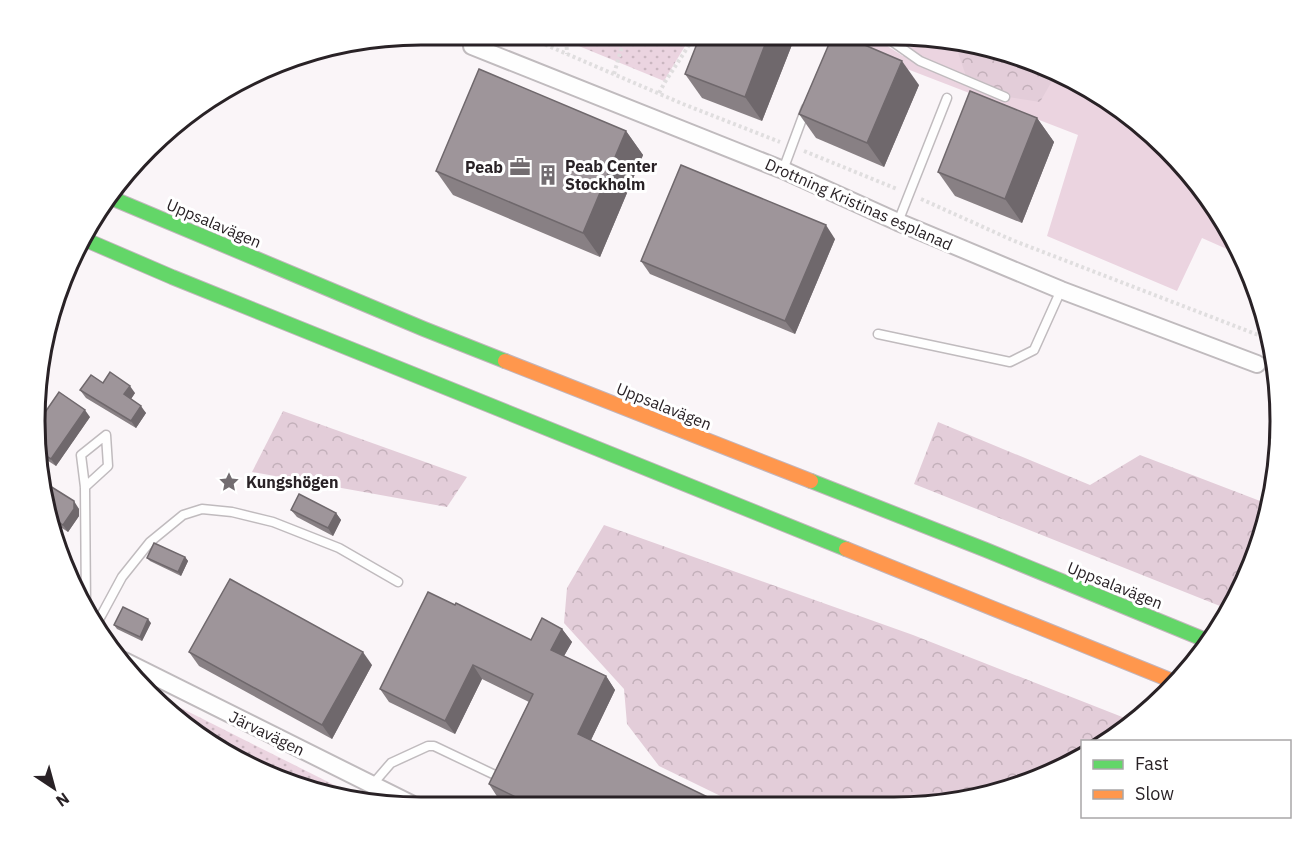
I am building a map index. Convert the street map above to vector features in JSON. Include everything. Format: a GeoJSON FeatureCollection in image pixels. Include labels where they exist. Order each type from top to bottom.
{"type":"FeatureCollection","features":[{"type":"Feature","properties":{"kind":"highway","name":"Uppsalavägen"},"geometry":{"type":"LineString","coordinates":[[117,200],[424,329],[986,550],[1201,638]]}},
{"type":"Feature","properties":{"kind":"highway"},"geometry":{"type":"LineString","coordinates":[[91,242],[172,277],[1168,679]]}},
{"type":"Feature","properties":{"kind":"highway"},"geometry":{"type":"LineString","coordinates":[[87,249],[172,277]]}},
{"type":"Feature","properties":{"kind":"street","name":"Drottning Kristinas esplanad"},"geometry":{"type":"LineString","coordinates":[[472,45],[783,170],[898,222],[1061,290],[1257,364]]}},
{"type":"Feature","properties":{"kind":"street","name":"Järvavägen"},"geometry":{"type":"LineString","coordinates":[[137,667],[394,796]]}},
{"type":"Feature","properties":{"kind":"lane"},"geometry":{"type":"LineString","coordinates":[[898,45],[920,61],[1005,97]]}},
{"type":"Feature","properties":{"kind":"lane"},"geometry":{"type":"LineString","coordinates":[[898,222],[947,98]]}},
{"type":"Feature","properties":{"kind":"lane"},"geometry":{"type":"LineString","coordinates":[[783,170],[809,102]]}},
{"type":"Feature","properties":{"kind":"lane"},"geometry":{"type":"LineString","coordinates":[[878,334],[1010,362],[1034,350],[1061,290]]}},
{"type":"Feature","properties":{"kind":"lane"},"geometry":{"type":"LineString","coordinates":[[85,487],[108,466],[106,435],[81,455],[85,487],[86,591]]}},
{"type":"Feature","properties":{"kind":"lane"},"geometry":{"type":"LineString","coordinates":[[100,617],[122,577],[150,542],[183,515],[202,509],[232,512],[273,522],[339,548],[398,582]]}},
{"type":"Feature","properties":{"kind":"lane"},"geometry":{"type":"LineString","coordinates":[[372,785],[391,763],[428,746],[434,746],[495,775]]}},
{"type":"Feature","properties":{"kind":"path"},"geometry":{"type":"LineString","coordinates":[[567,45],[567,54]]}},
{"type":"Feature","properties":{"kind":"path"},"geometry":{"type":"LineString","coordinates":[[614,74],[622,45]]}},
{"type":"Feature","properties":{"kind":"path"},"geometry":{"type":"LineString","coordinates":[[659,93],[689,45]]}},
{"type":"Feature","properties":{"kind":"shaded area"},"geometry":{"type":"Polygon","coordinates":[[[576,45],[686,45],[664,81],[576,45]]]}},
{"type":"Feature","properties":{"kind":"shaded area"},"geometry":{"type":"Polygon","coordinates":[[[845,45],[886,45],[903,56],[911,46],[967,52],[1015,65],[1082,95],[1123,123],[1160,155],[1207,212],[1228,250],[1202,238],[1177,291],[1047,236],[1078,135],[845,45]]]}},
{"type":"Feature","properties":{"kind":"shaded area"},"geometry":{"type":"Polygon","coordinates":[[[175,706],[340,788],[300,777],[233,747],[175,706]]]}},
{"type":"Feature","properties":{"kind":"green space"},"geometry":{"type":"Polygon","coordinates":[[[957,50],[1015,65],[1052,81],[1040,102],[1008,97],[966,76],[957,50]]]}},
{"type":"Feature","properties":{"kind":"green space"},"geometry":{"type":"Polygon","coordinates":[[[283,411],[467,477],[447,507],[252,472],[283,411]]]}},
{"type":"Feature","properties":{"kind":"green space"},"geometry":{"type":"Polygon","coordinates":[[[938,422],[1090,485],[1140,455],[1261,501],[1250,542],[1221,607],[914,484],[938,422]]]}},
{"type":"Feature","properties":{"kind":"green space"},"geometry":{"type":"Polygon","coordinates":[[[604,525],[913,635],[1124,718],[1093,740],[1081,740],[1081,748],[1060,758],[1015,777],[967,790],[894,797],[723,797],[659,766],[627,724],[624,689],[564,623],[567,588],[604,525]]]}},
{"type":"Feature","properties":{"kind":"building"},"geometry":{"type":"Polygon","coordinates":[[[696,45],[765,45],[745,97],[685,74],[696,45]]]}},
{"type":"Feature","properties":{"kind":"building"},"geometry":{"type":"Polygon","coordinates":[[[829,45],[865,45],[902,61],[867,143],[799,114],[829,45]]]}},
{"type":"Feature","properties":{"kind":"building","name":"Peab Center Stockholm"},"geometry":{"type":"Polygon","coordinates":[[[479,69],[626,131],[583,233],[436,171],[479,69]]]}},
{"type":"Feature","properties":{"kind":"building"},"geometry":{"type":"Polygon","coordinates":[[[970,91],[1037,118],[1005,199],[938,172],[970,91]]]}},
{"type":"Feature","properties":{"kind":"building"},"geometry":{"type":"Polygon","coordinates":[[[681,165],[826,225],[785,321],[641,261],[681,165]]]}},
{"type":"Feature","properties":{"kind":"building"},"geometry":{"type":"Polygon","coordinates":[[[110,372],[130,386],[124,394],[141,406],[131,421],[80,390],[91,375],[103,383],[110,372]]]}},
{"type":"Feature","properties":{"kind":"building"},"geometry":{"type":"Polygon","coordinates":[[[59,392],[85,410],[51,459],[47,456],[45,412],[59,392]]]}},
{"type":"Feature","properties":{"kind":"building"},"geometry":{"type":"Polygon","coordinates":[[[51,486],[74,501],[74,509],[63,525],[59,522],[51,486]]]}},
{"type":"Feature","properties":{"kind":"building"},"geometry":{"type":"Polygon","coordinates":[[[299,494],[336,513],[328,528],[291,510],[299,494]]]}},
{"type":"Feature","properties":{"kind":"building"},"geometry":{"type":"Polygon","coordinates":[[[154,543],[185,557],[178,572],[147,558],[154,543]]]}},
{"type":"Feature","properties":{"kind":"building"},"geometry":{"type":"Polygon","coordinates":[[[230,579],[363,652],[322,725],[189,652],[230,579]]]}},
{"type":"Feature","properties":{"kind":"building"},"geometry":{"type":"Polygon","coordinates":[[[428,592],[455,605],[456,603],[531,640],[542,618],[562,629],[551,650],[606,676],[578,734],[708,797],[516,797],[489,784],[533,694],[473,665],[445,721],[380,689],[428,592]]]}},
{"type":"Feature","properties":{"kind":"building"},"geometry":{"type":"Polygon","coordinates":[[[123,607],[148,619],[140,637],[114,625],[123,607]]]}},
{"type":"Feature","properties":{"kind":"traffic: fast"},"geometry":{"type":"LineString","coordinates":[[117,200],[505,361]]}},
{"type":"Feature","properties":{"kind":"traffic: fast"},"geometry":{"type":"LineString","coordinates":[[91,242],[846,549]]}},
{"type":"Feature","properties":{"kind":"traffic: fast"},"geometry":{"type":"LineString","coordinates":[[811,481],[1201,638]]}},
{"type":"Feature","properties":{"kind":"traffic: slow"},"geometry":{"type":"LineString","coordinates":[[505,361],[811,481]]}},
{"type":"Feature","properties":{"kind":"traffic: slow"},"geometry":{"type":"LineString","coordinates":[[846,549],[1168,679]]}},
{"type":"Feature","properties":{"kind":"place","name":"Peab"},"geometry":{"type":"Point","coordinates":[520,167]}},
{"type":"Feature","properties":{"kind":"place","name":"Peab Center Stockholm"},"geometry":{"type":"Point","coordinates":[548,175]}},
{"type":"Feature","properties":{"kind":"place","name":"Kungshögen"},"geometry":{"type":"Point","coordinates":[229,482]}}]}
